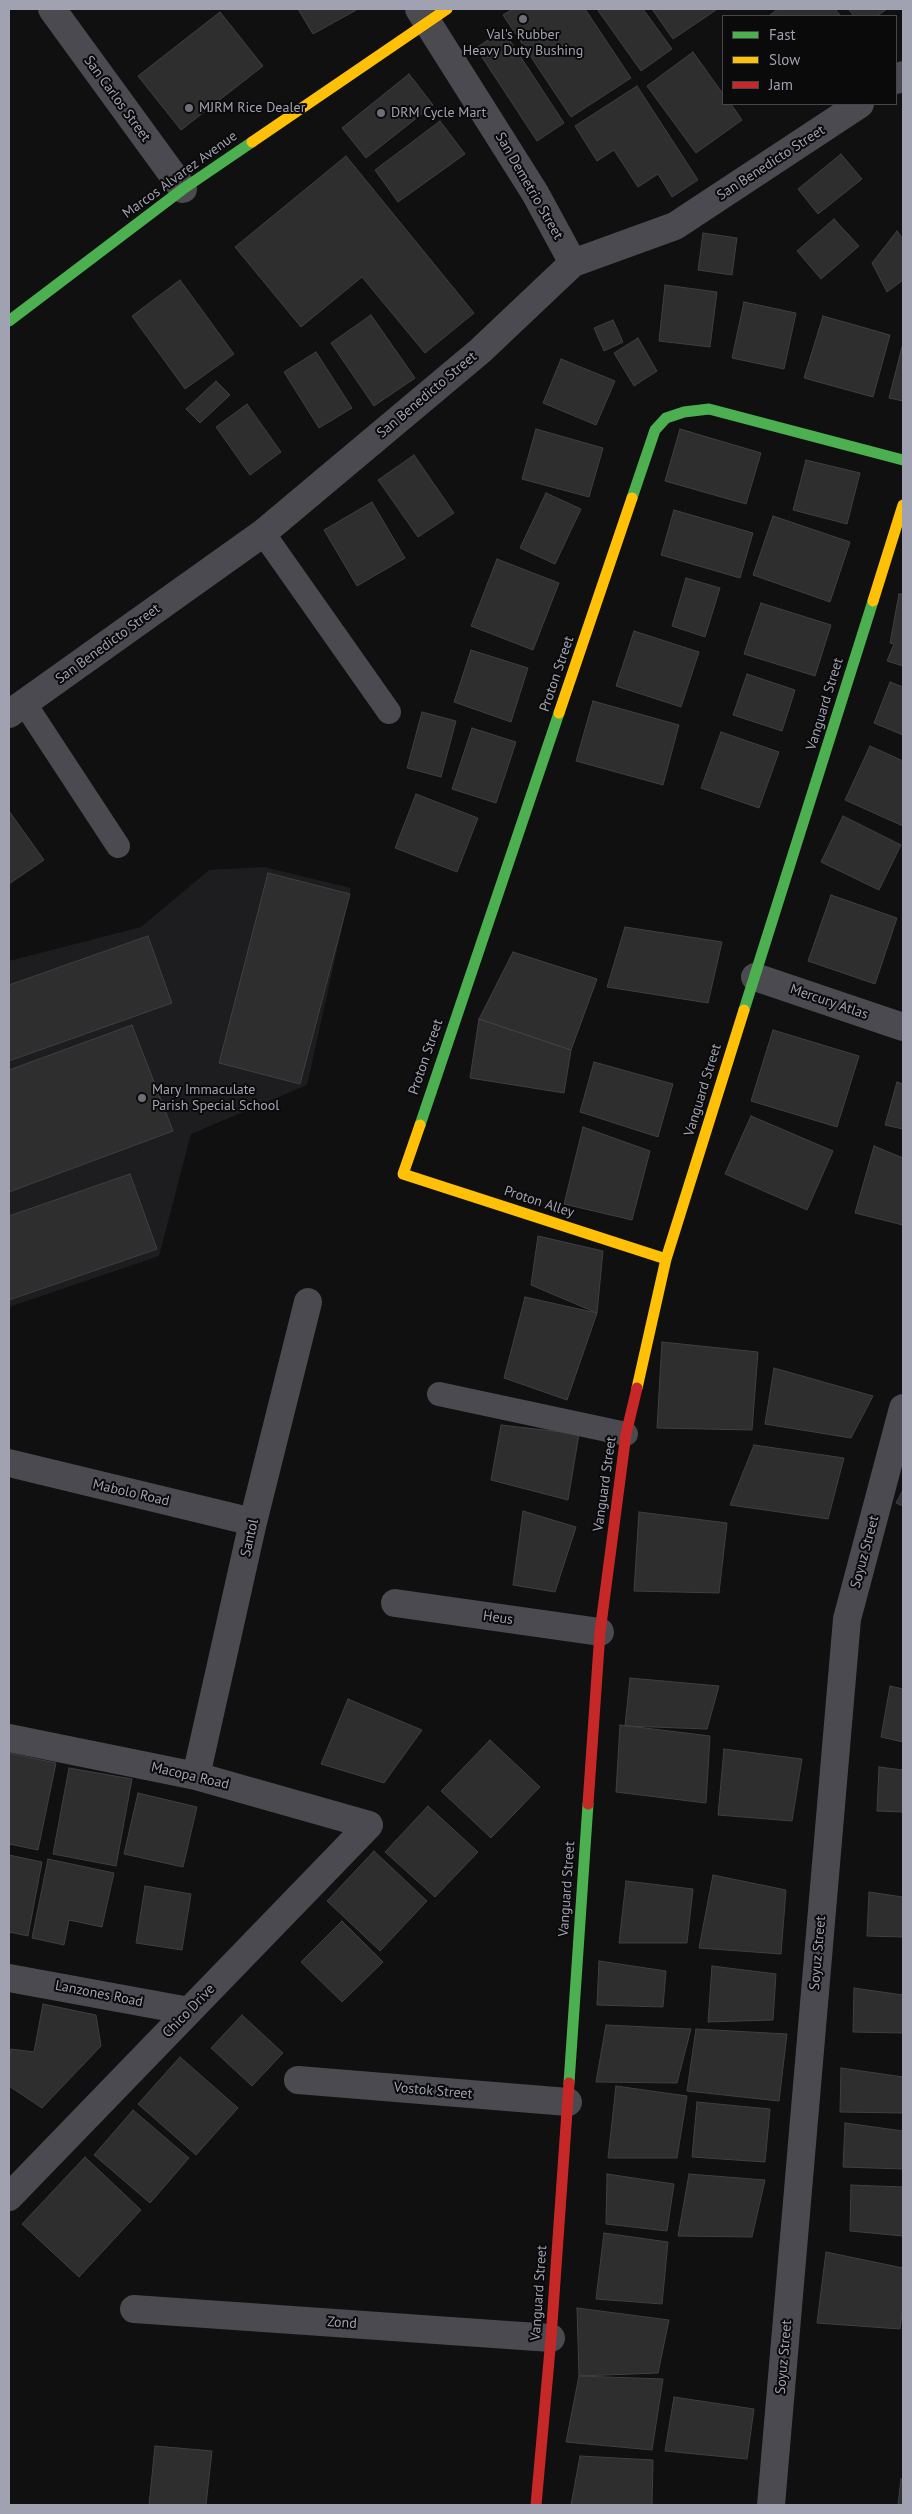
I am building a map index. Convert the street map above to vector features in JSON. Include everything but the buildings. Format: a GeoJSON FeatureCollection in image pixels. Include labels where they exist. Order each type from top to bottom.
{"type":"FeatureCollection","features":[{"type":"Feature","properties":{"kind":"street","name":"San Carlos Street"},"geometry":{"type":"LineString","coordinates":[[52,9],[183,190]]}},
{"type":"Feature","properties":{"kind":"street","name":"Marcos Alvarez Avenue"},"geometry":{"type":"LineString","coordinates":[[9,321],[183,190],[431,13]]}},
{"type":"Feature","properties":{"kind":"street","name":"San Demetrio Street"},"geometry":{"type":"LineString","coordinates":[[431,13],[535,193],[573,263]]}},
{"type":"Feature","properties":{"kind":"street","name":"San Benedicto Street"},"geometry":{"type":"LineString","coordinates":[[17,709],[263,533],[480,351],[573,263],[675,226],[858,105]]}},
{"type":"Feature","properties":{"kind":"street","name":"Proton Street"},"geometry":{"type":"LineString","coordinates":[[403,1174],[655,430],[666,418],[684,412],[709,409],[903,460]]}},
{"type":"Feature","properties":{"kind":"street","name":"Vanguard Street"},"geometry":{"type":"LineString","coordinates":[[536,2505],[551,2338],[600,1632],[626,1434],[666,1259],[903,505]]}},
{"type":"Feature","properties":{"kind":"street","name":"Mercury Atlas"},"geometry":{"type":"LineString","coordinates":[[755,977],[903,1027]]}},
{"type":"Feature","properties":{"kind":"street","name":"Proton Alley"},"geometry":{"type":"LineString","coordinates":[[403,1174],[666,1259]]}},
{"type":"Feature","properties":{"kind":"street","name":"Santol"},"geometry":{"type":"LineString","coordinates":[[196,1776],[253,1522],[308,1302]]}},
{"type":"Feature","properties":{"kind":"street","name":"Soyuz Street"},"geometry":{"type":"LineString","coordinates":[[771,2505],[847,1619],[903,1408]]}},
{"type":"Feature","properties":{"kind":"street","name":"Mabolo Road"},"geometry":{"type":"LineString","coordinates":[[9,1463],[253,1522]]}},
{"type":"Feature","properties":{"kind":"street","name":"Heus"},"geometry":{"type":"LineString","coordinates":[[395,1603],[600,1632]]}},
{"type":"Feature","properties":{"kind":"street","name":"Macopa Road"},"geometry":{"type":"LineString","coordinates":[[9,1738],[196,1776],[369,1825]]}},
{"type":"Feature","properties":{"kind":"street","name":"Chico Drive"},"geometry":{"type":"LineString","coordinates":[[9,2197],[369,1825]]}},
{"type":"Feature","properties":{"kind":"street","name":"Lanzones Road"},"geometry":{"type":"LineString","coordinates":[[9,1978],[189,2011]]}},
{"type":"Feature","properties":{"kind":"street","name":"Vostok Street"},"geometry":{"type":"LineString","coordinates":[[298,2080],[568,2102]]}},
{"type":"Feature","properties":{"kind":"street","name":"Zond"},"geometry":{"type":"LineString","coordinates":[[134,2309],[551,2338]]}},
{"type":"Feature","properties":{"kind":"lane"},"geometry":{"type":"LineString","coordinates":[[263,533],[389,712]]}},
{"type":"Feature","properties":{"kind":"lane"},"geometry":{"type":"LineString","coordinates":[[17,709],[118,846]]}},
{"type":"Feature","properties":{"kind":"lane"},"geometry":{"type":"LineString","coordinates":[[439,1394],[626,1434]]}},
{"type":"Feature","properties":{"kind":"shaded area","name":"Mary Immaculate Parish Special School"},"geometry":{"type":"Polygon","coordinates":[[[264,867],[351,888],[307,1085],[191,1134],[159,1256],[9,1307],[9,961],[141,927],[209,870],[264,867]]]}},
{"type":"Feature","properties":{"kind":"traffic: fast"},"geometry":{"type":"LineString","coordinates":[[9,321],[183,189],[252,142]]}},
{"type":"Feature","properties":{"kind":"traffic: fast"},"geometry":{"type":"LineString","coordinates":[[632,498],[655,430],[666,418],[684,412],[709,409],[903,460]]}},
{"type":"Feature","properties":{"kind":"traffic: fast"},"geometry":{"type":"LineString","coordinates":[[744,1010],[873,601]]}},
{"type":"Feature","properties":{"kind":"traffic: fast"},"geometry":{"type":"LineString","coordinates":[[420,1125],[559,713]]}},
{"type":"Feature","properties":{"kind":"traffic: fast"},"geometry":{"type":"LineString","coordinates":[[569,2083],[588,1804]]}},
{"type":"Feature","properties":{"kind":"traffic: slow"},"geometry":{"type":"LineString","coordinates":[[252,142],[447,9]]}},
{"type":"Feature","properties":{"kind":"traffic: slow"},"geometry":{"type":"LineString","coordinates":[[559,713],[632,498]]}},
{"type":"Feature","properties":{"kind":"traffic: slow"},"geometry":{"type":"LineString","coordinates":[[873,601],[903,505]]}},
{"type":"Feature","properties":{"kind":"traffic: slow"},"geometry":{"type":"LineString","coordinates":[[637,1388],[666,1259],[744,1010]]}},
{"type":"Feature","properties":{"kind":"traffic: slow"},"geometry":{"type":"LineString","coordinates":[[420,1125],[403,1174],[666,1259]]}},
{"type":"Feature","properties":{"kind":"traffic: jam"},"geometry":{"type":"LineString","coordinates":[[588,1804],[600,1632],[626,1434],[637,1388]]}},
{"type":"Feature","properties":{"kind":"traffic: jam"},"geometry":{"type":"LineString","coordinates":[[536,2505],[551,2338],[569,2083]]}},
{"type":"Feature","properties":{"kind":"place","name":"Val's Rubber Heavy Duty Bushing"},"geometry":{"type":"Point","coordinates":[523,19]}},
{"type":"Feature","properties":{"kind":"place","name":"MJRM Rice Dealer"},"geometry":{"type":"Point","coordinates":[189,108]}},
{"type":"Feature","properties":{"kind":"place","name":"DRM Cycle Mart"},"geometry":{"type":"Point","coordinates":[381,113]}},
{"type":"Feature","properties":{"kind":"place","name":"Mary Immaculate Parish Special School"},"geometry":{"type":"Point","coordinates":[142,1098]}}]}
